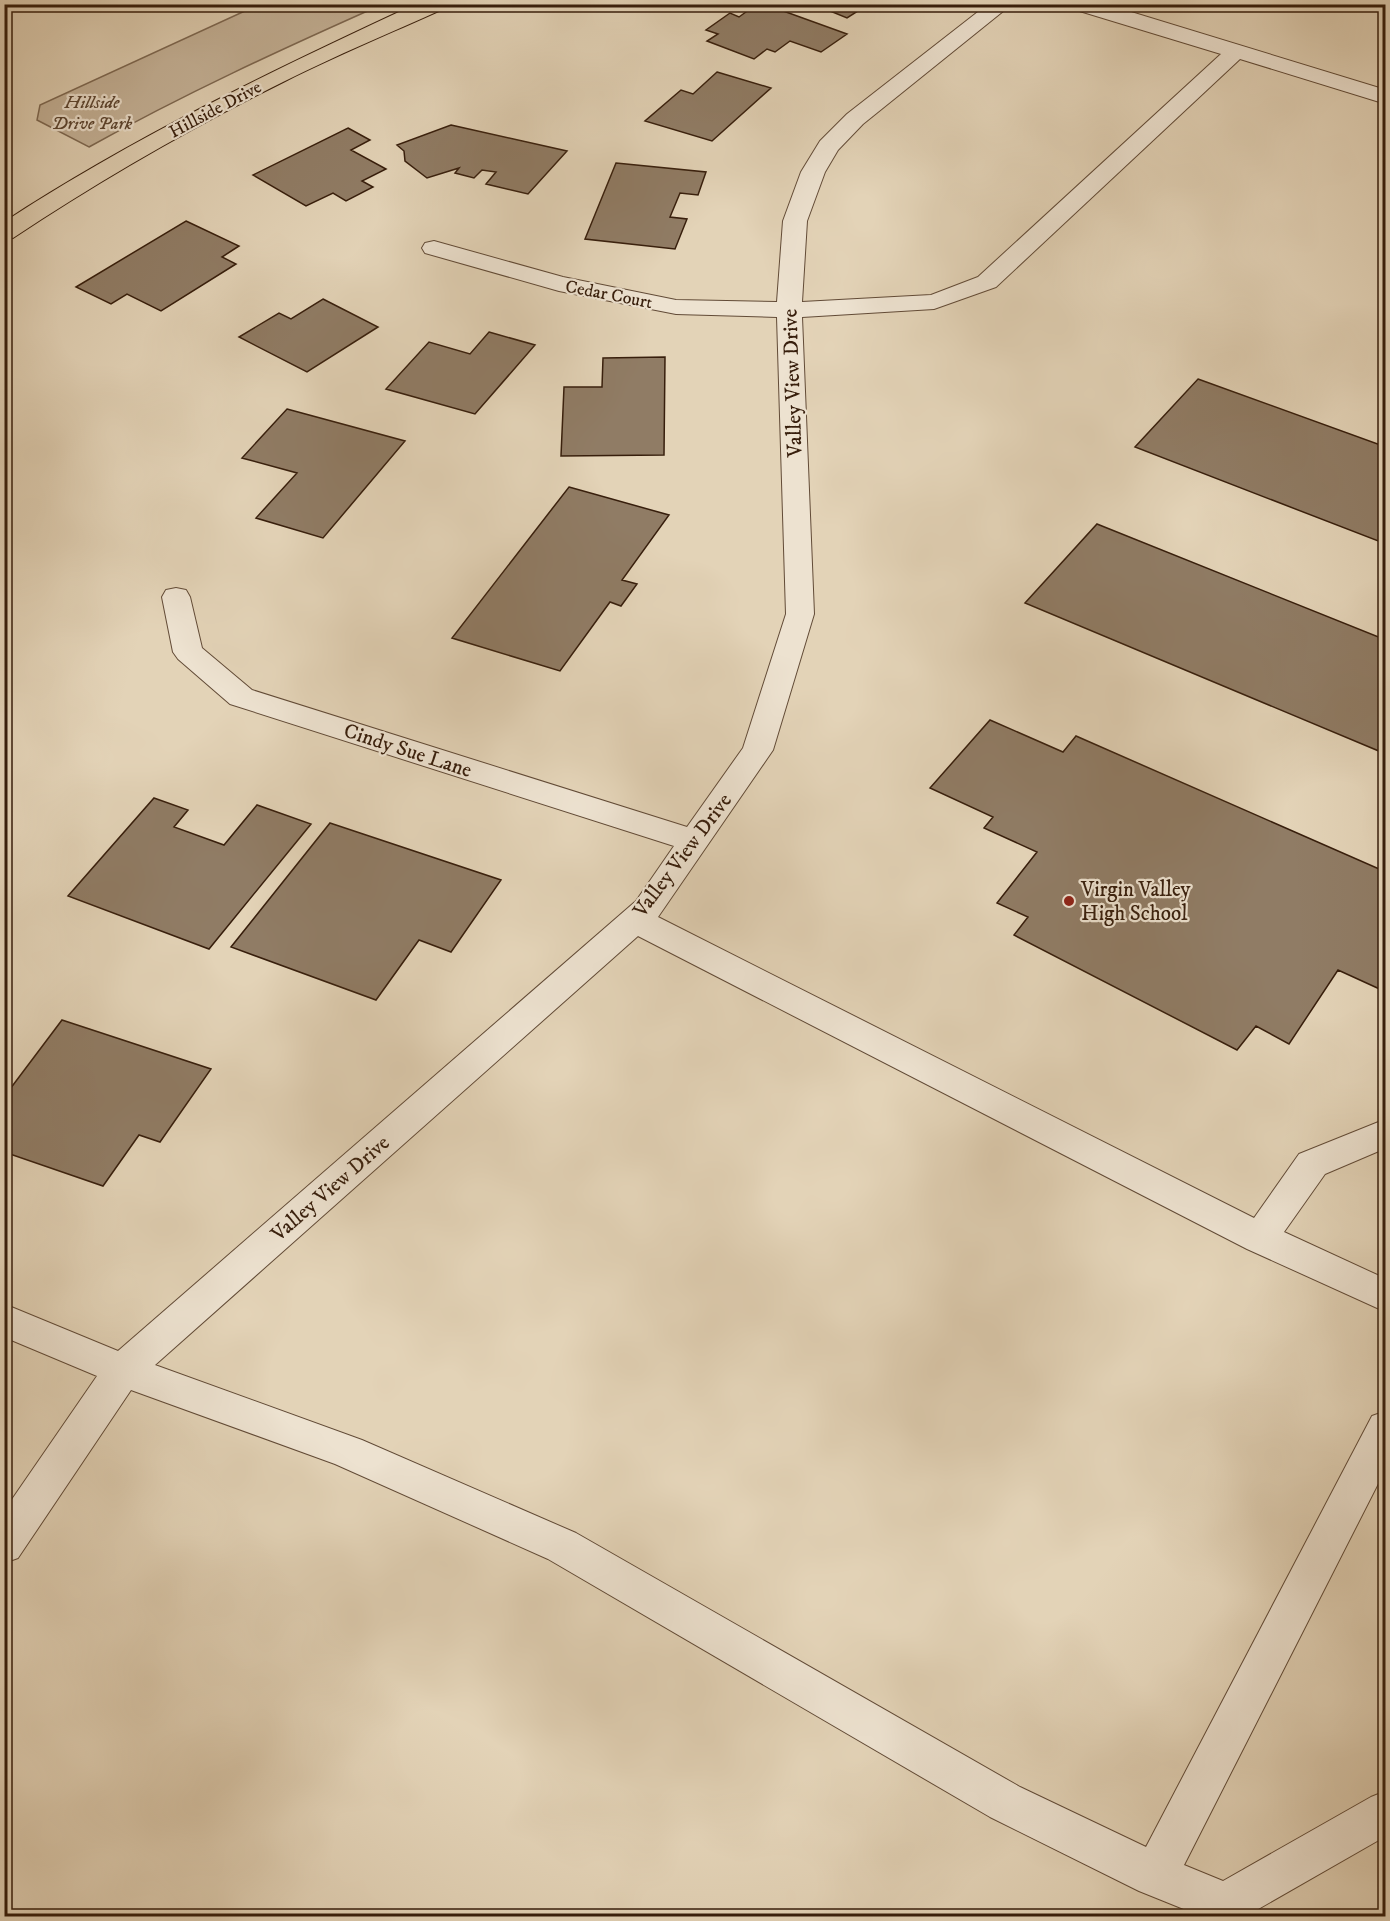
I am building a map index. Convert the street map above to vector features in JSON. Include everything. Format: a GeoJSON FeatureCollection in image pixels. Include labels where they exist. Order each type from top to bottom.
{"type":"FeatureCollection","features":[{"type":"Feature","properties":{"kind":"main road","name":"Hillside Drive"},"geometry":{"type":"LineString","coordinates":[[4,233],[57,198],[146,145],[279,76],[435,4]]}},
{"type":"Feature","properties":{"kind":"street","name":"Valley View Drive"},"geometry":{"type":"LineString","coordinates":[[4,1545],[123,1370],[647,909],[758,750],[800,614],[789,310],[795,221],[813,172],[828,146],[855,119],[1002,4]]}},
{"type":"Feature","properties":{"kind":"street"},"geometry":{"type":"LineString","coordinates":[[1081,4],[1386,97]]}},
{"type":"Feature","properties":{"kind":"street","name":"Cedar Court"},"geometry":{"type":"LineString","coordinates":[[434,248],[559,284],[676,307],[789,310],[934,302],[987,282],[1235,52]]}},
{"type":"Feature","properties":{"kind":"street","name":"Cindy Sue Lane"},"geometry":{"type":"LineString","coordinates":[[176,597],[188,652],[241,697],[695,841]]}},
{"type":"Feature","properties":{"kind":"street"},"geometry":{"type":"LineString","coordinates":[[635,920],[1260,1238],[1386,1296]]}},
{"type":"Feature","properties":{"kind":"street"},"geometry":{"type":"LineString","coordinates":[[1260,1238],[1312,1164],[1386,1133]]}},
{"type":"Feature","properties":{"kind":"street"},"geometry":{"type":"LineString","coordinates":[[4,1320],[123,1370],[348,1452],[562,1546],[1005,1802],[1155,1875],[1225,1904],[1386,1812]]}},
{"type":"Feature","properties":{"kind":"street"},"geometry":{"type":"LineString","coordinates":[[1155,1875],[1386,1428]]}},
{"type":"Feature","properties":{"kind":"green space","name":"Hillside Drive Park"},"geometry":{"type":"Polygon","coordinates":[[[258,5],[381,5],[234,73],[89,147],[37,120],[40,105],[258,5]]]}},
{"type":"Feature","properties":{"kind":"building"},"geometry":{"type":"Polygon","coordinates":[[[757,4],[764,4],[847,34],[821,52],[790,41],[775,52],[767,49],[754,59],[707,41],[718,34],[706,30],[730,13],[739,17],[757,4]]]}},
{"type":"Feature","properties":{"kind":"building"},"geometry":{"type":"Polygon","coordinates":[[[813,4],[869,4],[847,18],[813,4]]]}},
{"type":"Feature","properties":{"kind":"building"},"geometry":{"type":"Polygon","coordinates":[[[717,72],[771,88],[712,141],[645,121],[681,90],[693,94],[717,72]]]}},
{"type":"Feature","properties":{"kind":"building"},"geometry":{"type":"Polygon","coordinates":[[[451,125],[567,151],[528,194],[486,184],[496,172],[482,170],[474,178],[455,173],[459,168],[427,178],[405,161],[404,151],[397,145],[451,125]]]}},
{"type":"Feature","properties":{"kind":"building"},"geometry":{"type":"Polygon","coordinates":[[[348,128],[370,140],[351,150],[386,169],[362,181],[373,187],[346,201],[333,193],[306,206],[253,175],[348,128]]]}},
{"type":"Feature","properties":{"kind":"building"},"geometry":{"type":"Polygon","coordinates":[[[616,163],[706,172],[698,195],[680,193],[670,217],[687,219],[675,249],[585,239],[616,163]]]}},
{"type":"Feature","properties":{"kind":"building"},"geometry":{"type":"Polygon","coordinates":[[[186,221],[239,246],[222,257],[236,264],[161,311],[127,294],[111,304],[76,287],[186,221]]]}},
{"type":"Feature","properties":{"kind":"building"},"geometry":{"type":"Polygon","coordinates":[[[323,299],[378,327],[307,372],[239,337],[279,313],[291,319],[323,299]]]}},
{"type":"Feature","properties":{"kind":"building"},"geometry":{"type":"Polygon","coordinates":[[[489,332],[535,345],[475,414],[386,389],[429,342],[470,354],[489,332]]]}},
{"type":"Feature","properties":{"kind":"building"},"geometry":{"type":"Polygon","coordinates":[[[665,357],[664,455],[561,456],[564,387],[602,387],[603,358],[665,357]]]}},
{"type":"Feature","properties":{"kind":"building"},"geometry":{"type":"Polygon","coordinates":[[[1198,379],[1386,447],[1386,544],[1135,447],[1198,379]]]}},
{"type":"Feature","properties":{"kind":"building"},"geometry":{"type":"Polygon","coordinates":[[[287,409],[405,441],[323,538],[256,518],[297,473],[242,458],[287,409]]]}},
{"type":"Feature","properties":{"kind":"building"},"geometry":{"type":"Polygon","coordinates":[[[569,487],[669,515],[622,580],[637,584],[621,606],[610,602],[560,671],[452,638],[569,487]]]}},
{"type":"Feature","properties":{"kind":"building"},"geometry":{"type":"Polygon","coordinates":[[[1097,524],[1386,640],[1386,754],[1025,603],[1097,524]]]}},
{"type":"Feature","properties":{"kind":"building"},"geometry":{"type":"Polygon","coordinates":[[[990,720],[1063,752],[1076,736],[1386,872],[1384,991],[1338,970],[1289,1044],[1256,1026],[1237,1050],[1014,935],[1028,917],[997,903],[1037,852],[984,828],[993,817],[930,788],[990,720]]]}},
{"type":"Feature","properties":{"kind":"building"},"geometry":{"type":"Polygon","coordinates":[[[154,798],[188,810],[174,827],[224,845],[257,805],[311,824],[209,949],[68,896],[154,798]]]}},
{"type":"Feature","properties":{"kind":"building"},"geometry":{"type":"Polygon","coordinates":[[[330,823],[501,880],[451,952],[419,940],[376,1000],[231,947],[330,823]]]}},
{"type":"Feature","properties":{"kind":"building"},"geometry":{"type":"Polygon","coordinates":[[[62,1020],[211,1069],[160,1142],[139,1135],[103,1186],[4,1152],[4,1097],[62,1020]]]}},
{"type":"Feature","properties":{"kind":"place","name":"Virgin Valley High School"},"geometry":{"type":"Point","coordinates":[1069,901]}}]}
